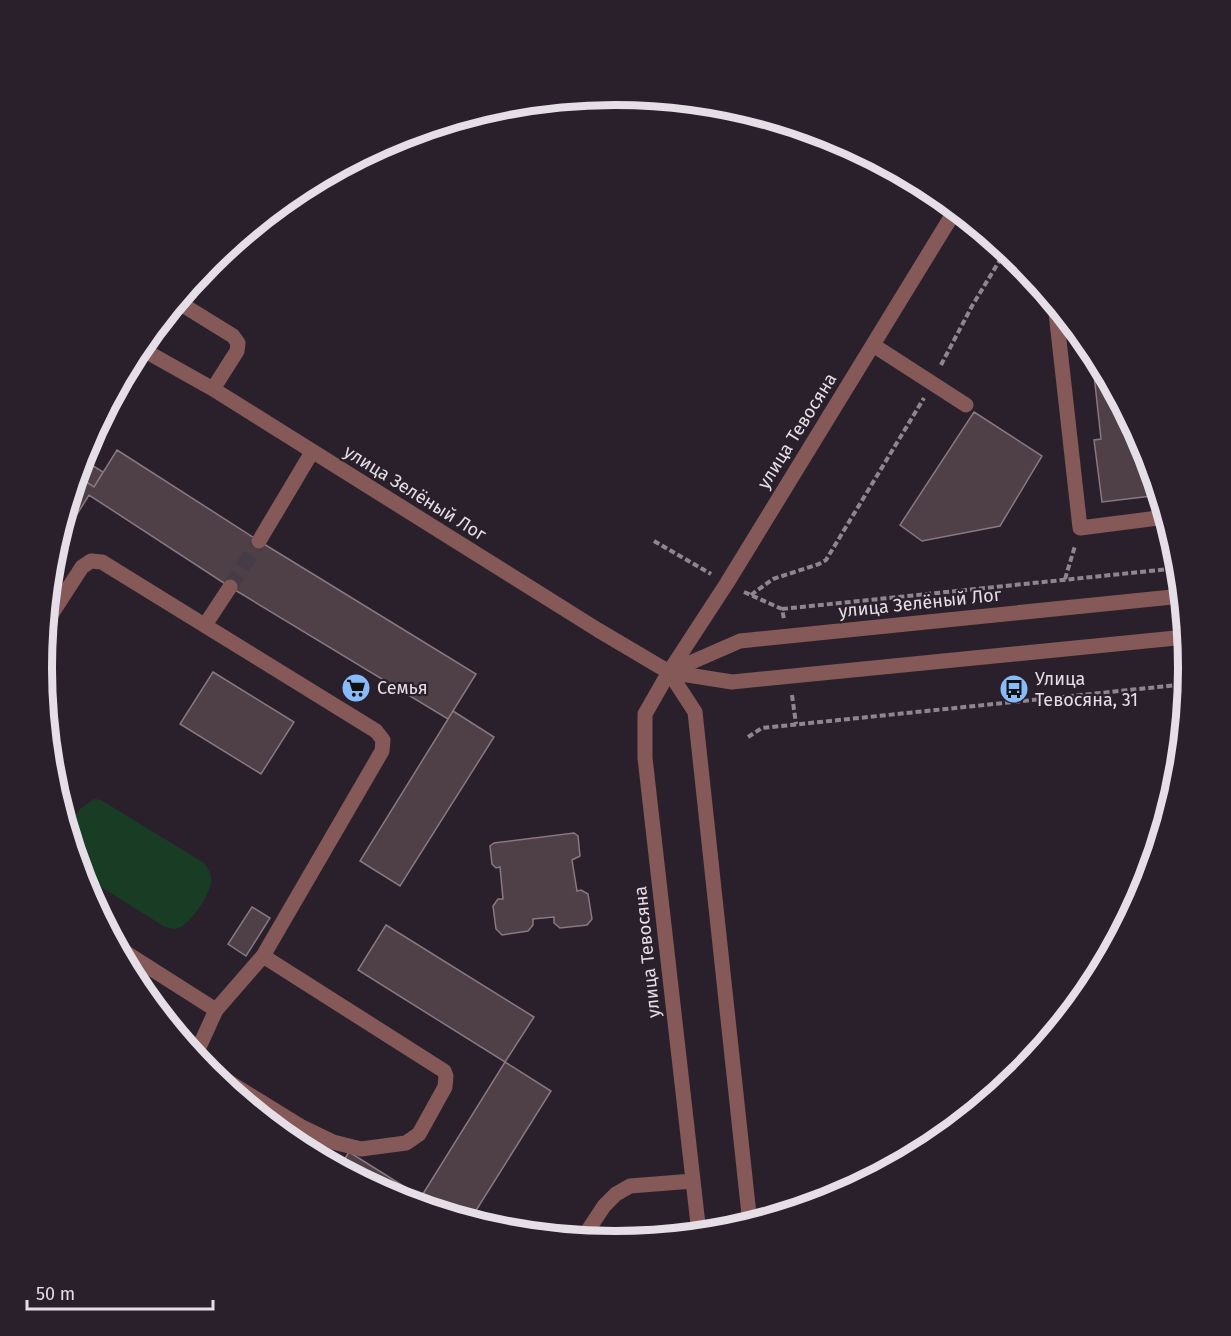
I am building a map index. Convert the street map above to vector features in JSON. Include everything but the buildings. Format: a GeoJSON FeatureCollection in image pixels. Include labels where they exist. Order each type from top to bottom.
{"type":"FeatureCollection","features":[{"type":"Feature","properties":{"kind":"street","name":"улица Тевосяна"},"geometry":{"type":"LineString","coordinates":[[698,1224],[645,758],[645,714],[951,216]]}},
{"type":"Feature","properties":{"kind":"street"},"geometry":{"type":"LineString","coordinates":[[185,306],[233,336],[238,343],[237,351],[213,389]]}},
{"type":"Feature","properties":{"kind":"street"},"geometry":{"type":"LineString","coordinates":[[1057,318],[1080,528],[1158,518]]}},
{"type":"Feature","properties":{"kind":"street"},"geometry":{"type":"LineString","coordinates":[[873,345],[966,405]]}},
{"type":"Feature","properties":{"kind":"street","name":"улица Зелёный Лог"},"geometry":{"type":"LineString","coordinates":[[149,353],[213,389],[669,672],[732,682],[1177,638]]}},
{"type":"Feature","properties":{"kind":"street"},"geometry":{"type":"LineString","coordinates":[[259,541],[312,452]]}},
{"type":"Feature","properties":{"kind":"street"},"geometry":{"type":"LineString","coordinates":[[56,607],[82,567],[96,560],[376,730],[383,740],[382,751],[263,956],[216,1010],[199,1047]]}},
{"type":"Feature","properties":{"kind":"street"},"geometry":{"type":"LineString","coordinates":[[206,625],[230,586]]}},
{"type":"Feature","properties":{"kind":"street","name":"улица Зелёный Лог"},"geometry":{"type":"LineString","coordinates":[[669,672],[740,641],[1174,597]]}},
{"type":"Feature","properties":{"kind":"street"},"geometry":{"type":"LineString","coordinates":[[669,672],[695,712],[749,1215]]}},
{"type":"Feature","properties":{"kind":"street"},"geometry":{"type":"LineString","coordinates":[[246,1093],[300,1126],[333,1142],[361,1149],[398,1145],[413,1139],[424,1127],[446,1086],[446,1076],[440,1067],[263,956]]}},
{"type":"Feature","properties":{"kind":"street"},"geometry":{"type":"LineString","coordinates":[[133,957],[216,1010]]}},
{"type":"Feature","properties":{"kind":"street"},"geometry":{"type":"LineString","coordinates":[[588,1230],[604,1206],[616,1194],[630,1186],[693,1181]]}},
{"type":"Feature","properties":{"kind":"path"},"geometry":{"type":"LineString","coordinates":[[751,595],[773,579],[826,560],[933,384],[966,316],[1001,258]]}},
{"type":"Feature","properties":{"kind":"path"},"geometry":{"type":"LineString","coordinates":[[1065,580],[1080,528]]}},
{"type":"Feature","properties":{"kind":"path"},"geometry":{"type":"LineString","coordinates":[[654,541],[727,584],[783,609],[1170,569]]}},
{"type":"Feature","properties":{"kind":"path"},"geometry":{"type":"LineString","coordinates":[[783,609],[786,636]]}},
{"type":"Feature","properties":{"kind":"path"},"geometry":{"type":"LineString","coordinates":[[790,676],[796,724]]}},
{"type":"Feature","properties":{"kind":"path"},"geometry":{"type":"LineString","coordinates":[[748,737],[762,728],[1178,685]]}},
{"type":"Feature","properties":{"kind":"green space"},"geometry":{"type":"Polygon","coordinates":[[[94,799],[101,800],[204,863],[211,876],[210,887],[198,910],[186,923],[174,929],[165,927],[95,883],[74,819],[80,809],[94,799]]]}},
{"type":"Feature","properties":{"kind":"tunnel"},"geometry":{"type":"LineString","coordinates":[[230,587],[259,541]]}},
{"type":"Feature","properties":{"kind":"place","name":"Семья"},"geometry":{"type":"Point","coordinates":[356,688]}},
{"type":"Feature","properties":{"kind":"place","name":"Улица Тевосяна, 31"},"geometry":{"type":"Point","coordinates":[1014,689]}}]}
